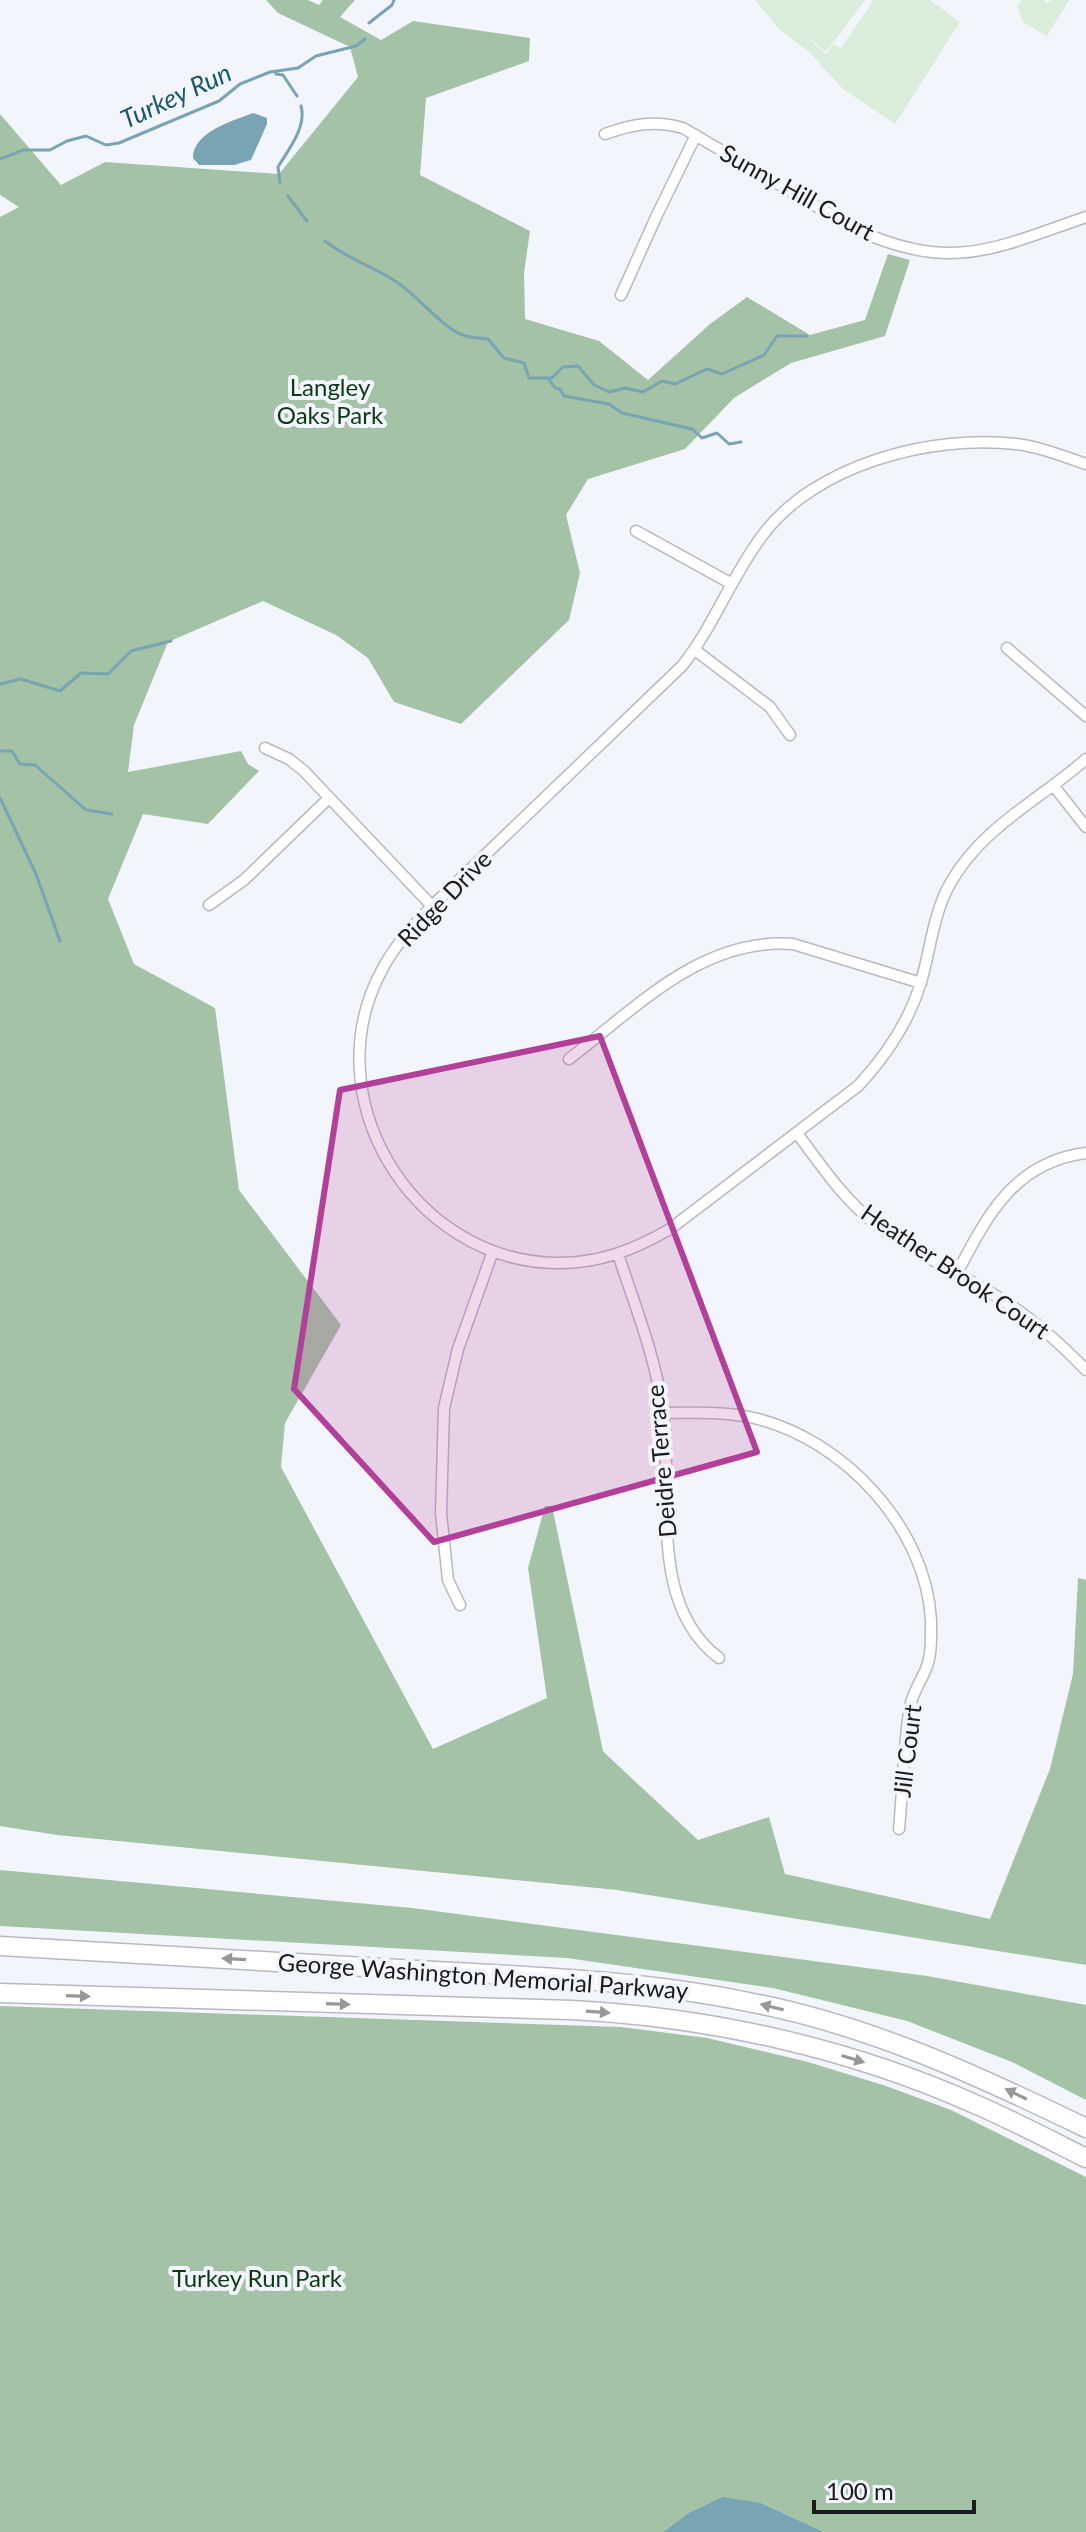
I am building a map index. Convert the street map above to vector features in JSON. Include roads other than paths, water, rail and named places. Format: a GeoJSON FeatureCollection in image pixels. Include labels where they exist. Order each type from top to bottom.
{"type":"FeatureCollection","features":[{"type":"Feature","properties":{"kind":"highway","name":"George Washington Memorial Parkway"},"geometry":{"type":"LineString","coordinates":[[0,1946],[562,1979],[697,1993],[755,2003],[872,2035],[948,2063],[1086,2128]]}},
{"type":"Feature","properties":{"kind":"highway","name":"George Washington Memorial Parkway"},"geometry":{"type":"LineString","coordinates":[[0,1993],[571,2010],[657,2017],[814,2047],[879,2067],[977,2105],[1086,2158]]}},
{"type":"Feature","properties":{"kind":"street","name":"Sunny Hill Court"},"geometry":{"type":"LineString","coordinates":[[605,134],[629,125],[656,122],[683,128],[855,229],[918,251],[989,250],[1086,217]]}},
{"type":"Feature","properties":{"kind":"street"},"geometry":{"type":"LineString","coordinates":[[621,295],[696,135]]}},
{"type":"Feature","properties":{"kind":"street","name":"Ridge Drive"},"geometry":{"type":"LineString","coordinates":[[1086,464],[1040,449],[993,442],[944,445],[840,473],[796,501],[763,534],[695,650],[638,710],[432,906],[395,949],[373,988],[360,1045],[362,1093],[375,1139],[392,1171],[413,1198],[445,1226],[493,1251],[531,1261],[575,1263],[618,1254],[670,1229],[858,1086],[875,1067],[903,1026],[921,983],[940,904],[961,865],[996,827],[1086,759]]}},
{"type":"Feature","properties":{"kind":"street"},"geometry":{"type":"LineString","coordinates":[[636,531],[732,584]]}},
{"type":"Feature","properties":{"kind":"street"},"geometry":{"type":"LineString","coordinates":[[1007,648],[1086,716]]}},
{"type":"Feature","properties":{"kind":"street"},"geometry":{"type":"LineString","coordinates":[[695,650],[770,707],[790,735]]}},
{"type":"Feature","properties":{"kind":"street"},"geometry":{"type":"LineString","coordinates":[[265,748],[289,759],[304,771],[432,906]]}},
{"type":"Feature","properties":{"kind":"street"},"geometry":{"type":"LineString","coordinates":[[1053,785],[1086,827]]}},
{"type":"Feature","properties":{"kind":"street"},"geometry":{"type":"LineString","coordinates":[[209,905],[244,880],[329,798]]}},
{"type":"Feature","properties":{"kind":"street"},"geometry":{"type":"LineString","coordinates":[[569,1059],[688,969],[749,946],[793,944],[921,983]]}},
{"type":"Feature","properties":{"kind":"street","name":"Heather Brook Court"},"geometry":{"type":"LineString","coordinates":[[797,1133],[827,1173],[867,1217],[899,1240],[1025,1316],[1086,1370]]}},
{"type":"Feature","properties":{"kind":"street"},"geometry":{"type":"LineString","coordinates":[[957,1273],[984,1222],[1008,1191],[1045,1165],[1086,1153]]}},
{"type":"Feature","properties":{"kind":"street"},"geometry":{"type":"LineString","coordinates":[[460,1605],[448,1580],[441,1513],[444,1408],[458,1349],[493,1251]]}},
{"type":"Feature","properties":{"kind":"street","name":"Deidre Terrace"},"geometry":{"type":"LineString","coordinates":[[618,1254],[654,1368],[663,1413],[670,1563],[677,1599],[691,1630],[719,1658]]}},
{"type":"Feature","properties":{"kind":"street","name":"Jill Court"},"geometry":{"type":"LineString","coordinates":[[663,1413],[744,1416],[777,1425],[801,1436],[824,1448],[859,1477],[890,1513],[904,1535],[918,1565],[929,1601],[931,1622],[930,1657],[910,1703],[899,1829]]}},
{"type":"Feature","properties":{"kind":"water"},"geometry":{"type":"Polygon","coordinates":[[[253,113],[267,118],[267,124],[251,160],[234,165],[199,165],[193,158],[199,141],[206,134],[253,113]]]}},
{"type":"Feature","properties":{"kind":"water"},"geometry":{"type":"Polygon","coordinates":[[[723,2497],[761,2503],[824,2532],[663,2532],[687,2514],[723,2497]]]}},
{"type":"Feature","properties":{"kind":"waterway","name":"Turkey Run"},"geometry":{"type":"LineString","coordinates":[[369,23],[394,0]]}},
{"type":"Feature","properties":{"kind":"waterway","name":"Turkey Run"},"geometry":{"type":"LineString","coordinates":[[0,159],[23,150],[50,150],[86,136],[106,145],[119,143],[219,101],[240,84],[270,72],[298,68],[316,56],[356,46],[365,39]]}},
{"type":"Feature","properties":{"kind":"waterway"},"geometry":{"type":"LineString","coordinates":[[276,74],[283,75],[297,96]]}},
{"type":"Feature","properties":{"kind":"waterway"},"geometry":{"type":"LineString","coordinates":[[280,183],[278,167],[299,130],[301,106]]}},
{"type":"Feature","properties":{"kind":"waterway"},"geometry":{"type":"LineString","coordinates":[[288,196],[307,221]]}},
{"type":"Feature","properties":{"kind":"waterway"},"geometry":{"type":"LineString","coordinates":[[325,241],[395,281],[456,332],[488,339],[504,358],[524,363],[529,378],[552,378],[563,367],[578,366],[594,385],[609,392],[625,388],[643,392],[662,381],[675,384],[707,369],[722,374],[764,355],[777,336],[807,336]]}},
{"type":"Feature","properties":{"kind":"waterway"},"geometry":{"type":"LineString","coordinates":[[548,378],[564,396],[609,404],[622,413],[692,429],[702,438],[717,433],[729,444],[741,442]]}},
{"type":"Feature","properties":{"kind":"waterway"},"geometry":{"type":"LineString","coordinates":[[0,684],[21,679],[60,691],[81,673],[108,674],[131,651],[171,641]]}},
{"type":"Feature","properties":{"kind":"waterway"},"geometry":{"type":"LineString","coordinates":[[0,751],[12,751],[20,764],[35,765],[86,810],[112,814]]}},
{"type":"Feature","properties":{"kind":"waterway"},"geometry":{"type":"LineString","coordinates":[[0,798],[36,874],[60,941]]}},
{"type":"Feature","properties":{"kind":"park label","name":"Langley Oaks Park"},"geometry":{"type":"Point","coordinates":[330,402]}},
{"type":"Feature","properties":{"kind":"park label","name":"Turkey Run Park"},"geometry":{"type":"Point","coordinates":[257,2279]}}]}
